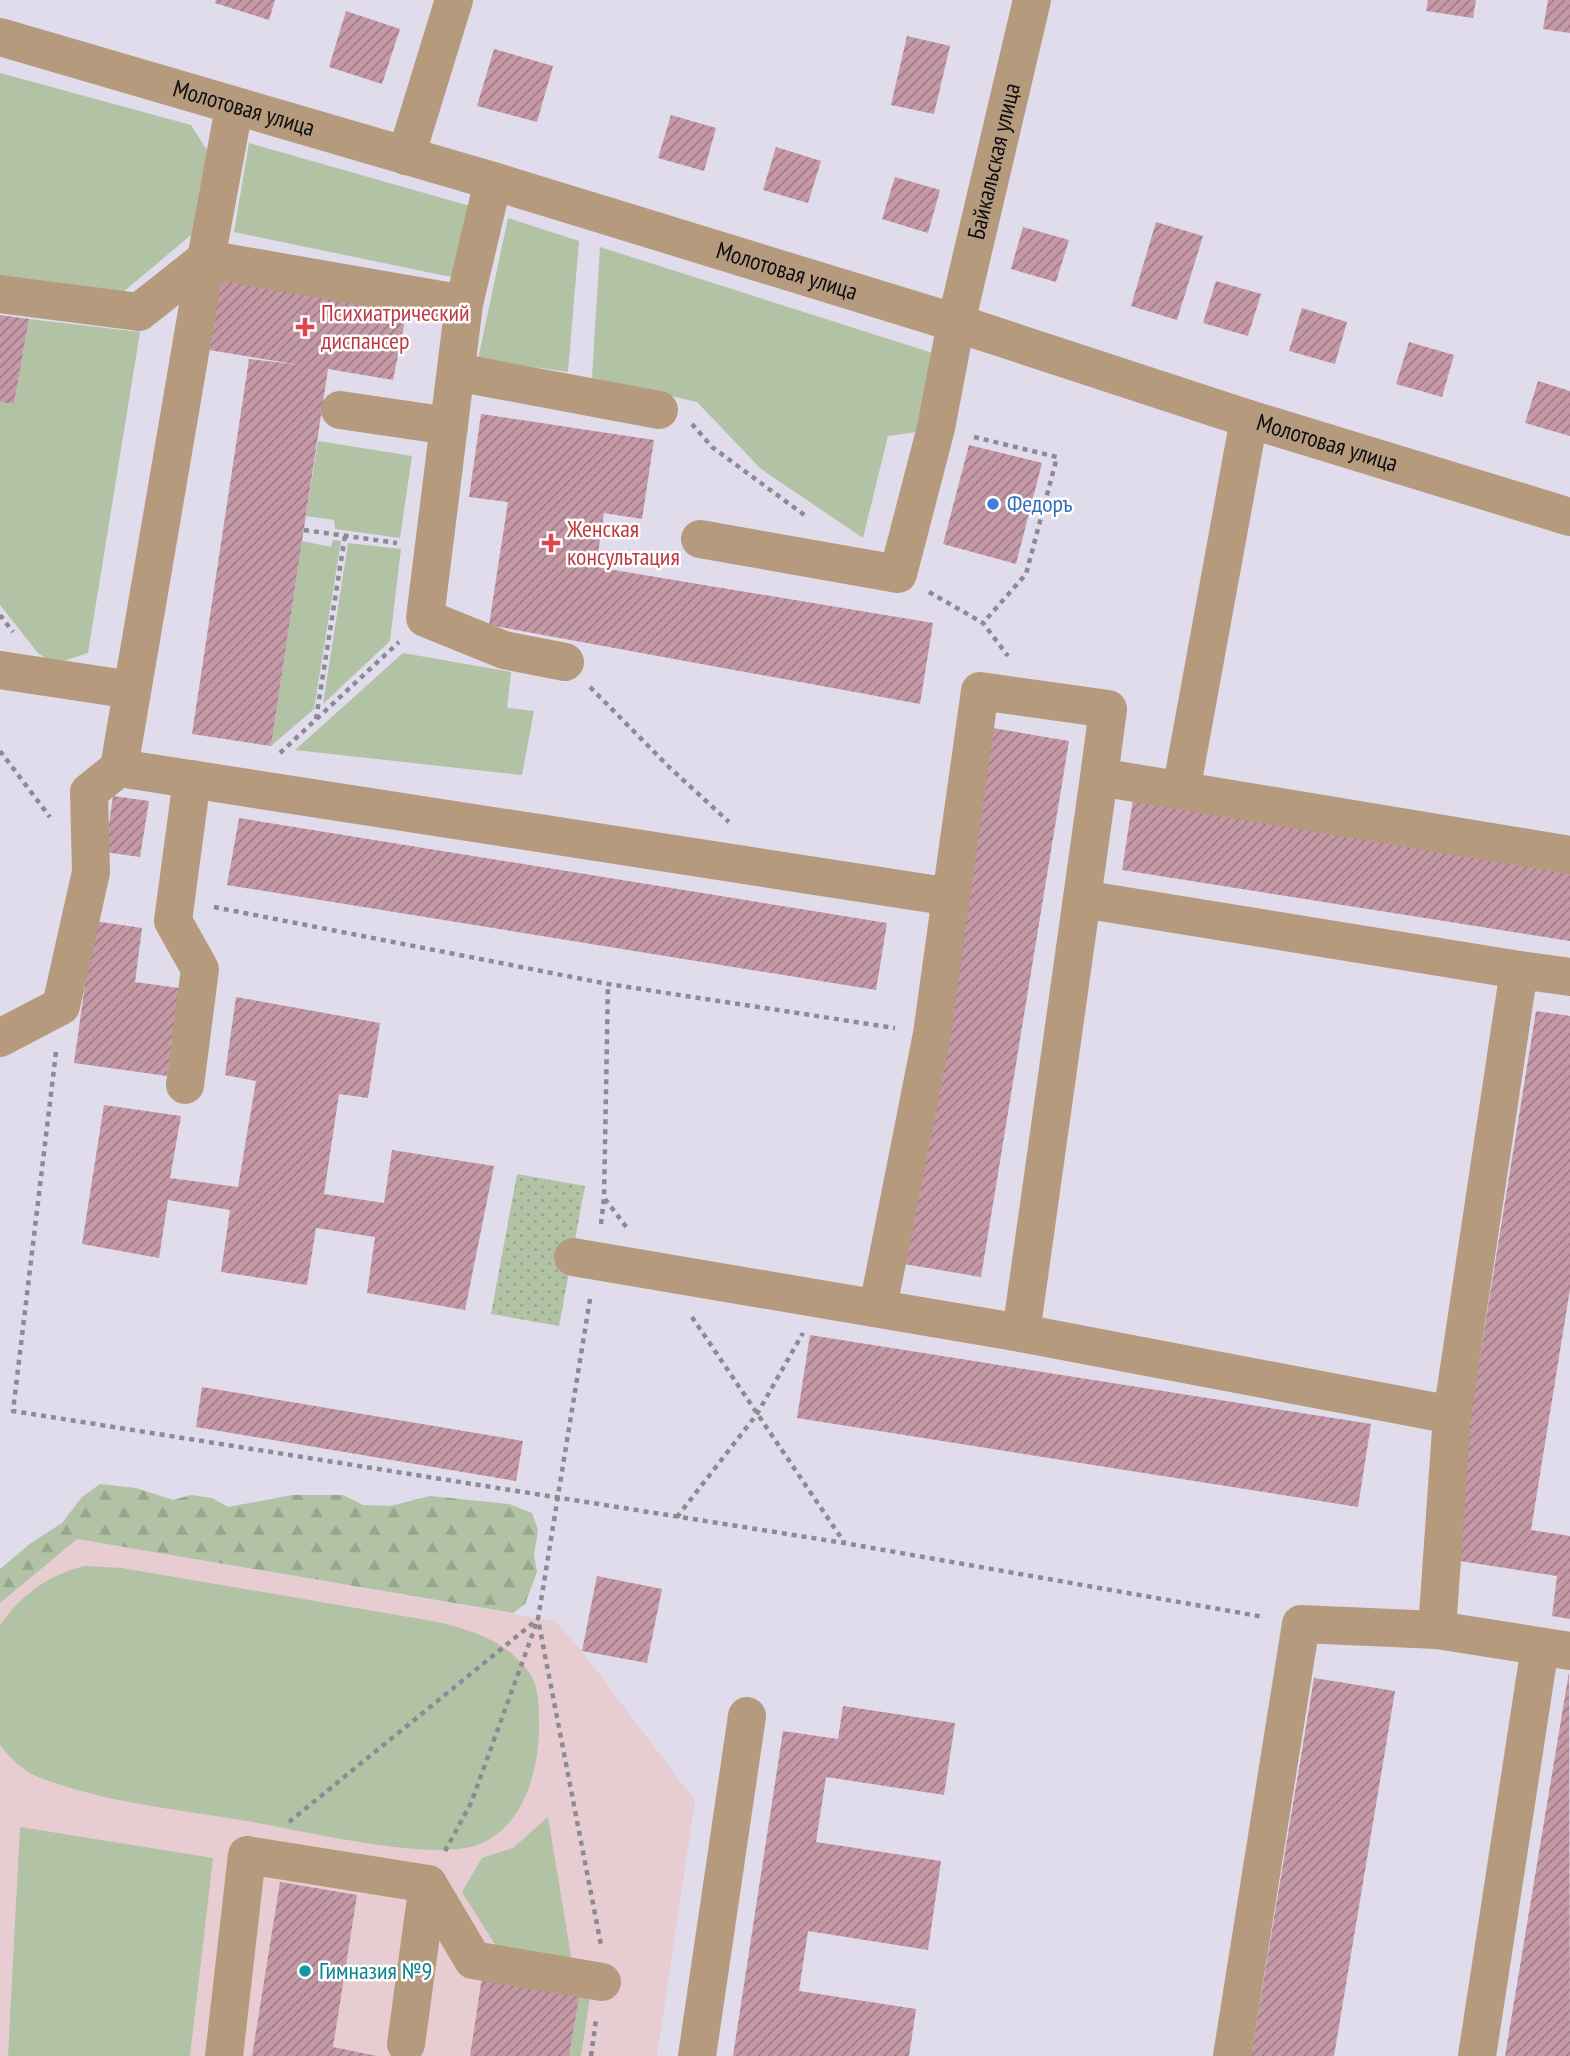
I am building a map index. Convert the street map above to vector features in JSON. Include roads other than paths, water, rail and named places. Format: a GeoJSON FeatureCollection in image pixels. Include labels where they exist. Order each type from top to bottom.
{"type":"FeatureCollection","features":[{"type":"Feature","properties":{"kind":"street"},"geometry":{"type":"LineString","coordinates":[[406,156],[454,0]]}},
{"type":"Feature","properties":{"kind":"street","name":"Байкальская улица"},"geometry":{"type":"LineString","coordinates":[[700,539],[898,574],[936,428],[956,323],[1032,0]]}},
{"type":"Feature","properties":{"kind":"street","name":"Молотовая улица"},"geometry":{"type":"LineString","coordinates":[[0,37],[234,108],[492,181],[956,323],[1249,419],[1570,517]]}},
{"type":"Feature","properties":{"kind":"street"},"geometry":{"type":"LineString","coordinates":[[0,1038],[61,1006],[91,872],[89,792],[119,768],[234,108]]}},
{"type":"Feature","properties":{"kind":"street"},"geometry":{"type":"LineString","coordinates":[[492,181],[464,304],[425,618],[504,650],[565,662]]}},
{"type":"Feature","properties":{"kind":"street"},"geometry":{"type":"LineString","coordinates":[[0,294],[139,312],[206,259],[464,304]]}},
{"type":"Feature","properties":{"kind":"street"},"geometry":{"type":"LineString","coordinates":[[456,372],[659,410]]}},
{"type":"Feature","properties":{"kind":"street"},"geometry":{"type":"LineString","coordinates":[[341,410],[449,426]]}},
{"type":"Feature","properties":{"kind":"street"},"geometry":{"type":"LineString","coordinates":[[1181,791],[1249,419]]}},
{"type":"Feature","properties":{"kind":"street"},"geometry":{"type":"LineString","coordinates":[[0,670],[132,690]]}},
{"type":"Feature","properties":{"kind":"street"},"geometry":{"type":"LineString","coordinates":[[878,1307],[932,1034],[980,691],[1108,709],[1021,1333]]}},
{"type":"Feature","properties":{"kind":"street"},"geometry":{"type":"LineString","coordinates":[[119,768],[951,897]]}},
{"type":"Feature","properties":{"kind":"street"},"geometry":{"type":"LineString","coordinates":[[1099,777],[1570,855]]}},
{"type":"Feature","properties":{"kind":"street"},"geometry":{"type":"LineString","coordinates":[[185,1086],[200,969],[173,921],[192,779]]}},
{"type":"Feature","properties":{"kind":"street"},"geometry":{"type":"LineString","coordinates":[[1082,900],[1570,977]]}},
{"type":"Feature","properties":{"kind":"street"},"geometry":{"type":"LineString","coordinates":[[1437,1630],[1452,1415],[1519,970]]}},
{"type":"Feature","properties":{"kind":"street"},"geometry":{"type":"LineString","coordinates":[[584,1259],[878,1307],[1452,1415]]}},
{"type":"Feature","properties":{"kind":"street"},"geometry":{"type":"LineString","coordinates":[[1232,2056],[1301,1623],[1437,1630],[1555,1649],[1477,2056]]}},
{"type":"Feature","properties":{"kind":"street"},"geometry":{"type":"LineString","coordinates":[[696,2056],[747,1717]]}},
{"type":"Feature","properties":{"kind":"street"},"geometry":{"type":"LineString","coordinates":[[224,2056],[247,1855],[428,1884]]}},
{"type":"Feature","properties":{"kind":"street"},"geometry":{"type":"LineString","coordinates":[[428,1884],[473,1960],[602,1982]]}},
{"type":"Feature","properties":{"kind":"street"},"geometry":{"type":"LineString","coordinates":[[406,2044],[428,1884]]}},
{"type":"Feature","properties":{"kind":"place","name":"Психиатрический диспансер"},"geometry":{"type":"Point","coordinates":[305,327]}},
{"type":"Feature","properties":{"kind":"place","name":"Федоръ"},"geometry":{"type":"Point","coordinates":[993,504]}},
{"type":"Feature","properties":{"kind":"place","name":"Женская консультация"},"geometry":{"type":"Point","coordinates":[551,543]}},
{"type":"Feature","properties":{"kind":"place","name":"Гимназия №9"},"geometry":{"type":"Point","coordinates":[305,1971]}}]}
